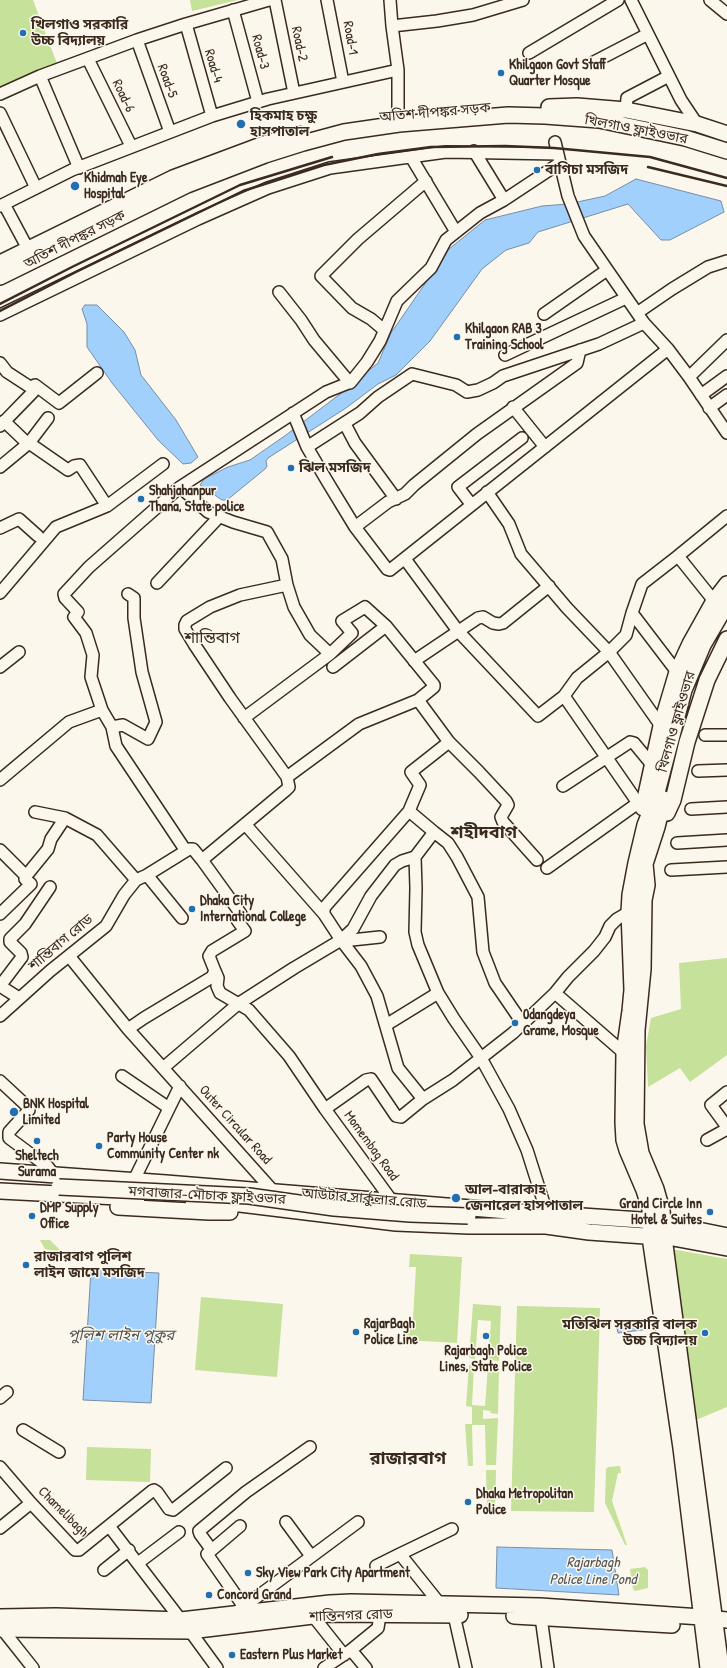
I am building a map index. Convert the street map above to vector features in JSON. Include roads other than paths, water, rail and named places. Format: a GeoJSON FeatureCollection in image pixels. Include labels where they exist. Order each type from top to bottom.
{"type":"FeatureCollection","features":[{"type":"Feature","properties":{"kind":"main road","name":"অতিশ দীপঙ্কর সড়ক"},"geometry":{"type":"LineString","coordinates":[[0,263],[138,194],[224,158],[264,144],[321,128],[521,106],[568,108],[577,106],[626,110],[698,124],[727,134]]}},
{"type":"Feature","properties":{"kind":"main road","name":"খিলগাও ফ্লাইওভার"},"geometry":{"type":"LineString","coordinates":[[568,108],[655,123],[727,143]]}},
{"type":"Feature","properties":{"kind":"main road","name":"অতিশ দীপঙ্কর সড়ক"},"geometry":{"type":"LineString","coordinates":[[0,277],[180,188],[230,168],[303,142],[398,119],[508,115],[545,116]]}},
{"type":"Feature","properties":{"kind":"main road"},"geometry":{"type":"LineString","coordinates":[[508,115],[640,134],[727,158]]}},
{"type":"Feature","properties":{"kind":"main road","name":"খিলগাও ফ্লাইওভার"},"geometry":{"type":"LineString","coordinates":[[545,116],[599,120],[685,138],[727,151]]}},
{"type":"Feature","properties":{"kind":"main road"},"geometry":{"type":"LineString","coordinates":[[721,1668],[715,1624],[681,1448],[657,1229],[659,1199],[641,1153],[636,1124],[636,1030],[643,969],[644,900],[647,885],[645,864],[651,826],[650,803],[653,766],[661,726],[678,672],[690,644],[721,602],[727,584]]}},
{"type":"Feature","properties":{"kind":"main road","name":"খিলগাও ফ্লাইওভার"},"geometry":{"type":"LineString","coordinates":[[650,803],[689,675],[706,640],[721,602]]}},
{"type":"Feature","properties":{"kind":"main road","name":"খিলগাও ফ্লাইওভার"},"geometry":{"type":"LineString","coordinates":[[650,803],[703,662],[727,618]]}},
{"type":"Feature","properties":{"kind":"main road"},"geometry":{"type":"LineString","coordinates":[[651,826],[669,810],[687,742],[705,687],[727,638]]}},
{"type":"Feature","properties":{"kind":"main road"},"geometry":{"type":"LineString","coordinates":[[650,803],[651,826],[630,895],[629,912],[632,990],[624,1053],[624,1140],[648,1200],[657,1229]]}},
{"type":"Feature","properties":{"kind":"main road"},"geometry":{"type":"LineString","coordinates":[[1,1174],[18,1178],[48,1174]]}},
{"type":"Feature","properties":{"kind":"main road","name":"আউটার সার্কুলার রোড"},"geometry":{"type":"LineString","coordinates":[[1,1174],[48,1174],[134,1180],[547,1213],[657,1229],[727,1236]]}},
{"type":"Feature","properties":{"kind":"main road","name":"মগবাজার-মৌচাক ফ্লাইওভার"},"geometry":{"type":"LineString","coordinates":[[1,1174],[250,1196],[334,1208],[410,1214],[490,1216],[508,1211]]}},
{"type":"Feature","properties":{"kind":"main road","name":"মগবাজার-মৌচাক ফ্লাইওভার"},"geometry":{"type":"LineString","coordinates":[[0,1191],[96,1197],[170,1198],[240,1204],[266,1208]]}},
{"type":"Feature","properties":{"kind":"main road"},"geometry":{"type":"LineString","coordinates":[[266,1208],[274,1192]]}},
{"type":"Feature","properties":{"kind":"main road","name":"আউটার সার্কুলার রোড"},"geometry":{"type":"LineString","coordinates":[[0,1198],[41,1202],[209,1212],[230,1212],[266,1208],[396,1222],[469,1226],[546,1226],[589,1232],[657,1229],[727,1248]]}},
{"type":"Feature","properties":{"kind":"main road","name":"শান্তিনগর রোড"},"geometry":{"type":"LineString","coordinates":[[186,1625],[239,1611],[330,1603],[435,1604],[470,1610],[540,1611],[715,1624]]}},
{"type":"Feature","properties":{"kind":"main road","name":"শান্তিনগর রোড"},"geometry":{"type":"LineString","coordinates":[[1,1623],[56,1616],[186,1625],[329,1614],[454,1615],[470,1610]]}},
{"type":"Feature","properties":{"kind":"main road"},"geometry":{"type":"LineString","coordinates":[[708,1668],[715,1624]]}},
{"type":"Feature","properties":{"kind":"street"},"geometry":{"type":"LineString","coordinates":[[0,94],[40,76],[137,40],[269,0]]}},
{"type":"Feature","properties":{"kind":"street","name":"Road-2"},"geometry":{"type":"LineString","coordinates":[[274,0],[294,93]]}},
{"type":"Feature","properties":{"kind":"street","name":"Road-1"},"geometry":{"type":"LineString","coordinates":[[328,0],[342,82]]}},
{"type":"Feature","properties":{"kind":"street"},"geometry":{"type":"LineString","coordinates":[[390,0],[398,70],[398,119]]}},
{"type":"Feature","properties":{"kind":"street"},"geometry":{"type":"LineString","coordinates":[[392,26],[473,15],[523,0]]}},
{"type":"Feature","properties":{"kind":"street"},"geometry":{"type":"LineString","coordinates":[[529,53],[618,0]]}},
{"type":"Feature","properties":{"kind":"street"},"geometry":{"type":"LineString","coordinates":[[630,0],[681,100],[698,124]]}},
{"type":"Feature","properties":{"kind":"street"},"geometry":{"type":"LineString","coordinates":[[710,0],[727,14]]}},
{"type":"Feature","properties":{"kind":"street","name":"Road-3"},"geometry":{"type":"LineString","coordinates":[[233,10],[258,102]]}},
{"type":"Feature","properties":{"kind":"street","name":"Road-4"},"geometry":{"type":"LineString","coordinates":[[186,24],[212,116]]}},
{"type":"Feature","properties":{"kind":"street"},"geometry":{"type":"LineString","coordinates":[[594,62],[648,34]]}},
{"type":"Feature","properties":{"kind":"street","name":"Road-5"},"geometry":{"type":"LineString","coordinates":[[137,40],[170,132]]}},
{"type":"Feature","properties":{"kind":"street","name":"Road-6"},"geometry":{"type":"LineString","coordinates":[[88,58],[131,146]]}},
{"type":"Feature","properties":{"kind":"street"},"geometry":{"type":"LineString","coordinates":[[28,250],[2,205],[36,188],[131,146],[212,116],[294,93],[398,70]]}},
{"type":"Feature","properties":{"kind":"street"},"geometry":{"type":"LineString","coordinates":[[40,76],[79,168]]}},
{"type":"Feature","properties":{"kind":"street"},"geometry":{"type":"LineString","coordinates":[[626,110],[627,98],[669,76]]}},
{"type":"Feature","properties":{"kind":"street"},"geometry":{"type":"LineString","coordinates":[[0,113],[36,188]]}},
{"type":"Feature","properties":{"kind":"street"},"geometry":{"type":"LineString","coordinates":[[555,142],[568,196],[584,236],[644,323],[668,349],[689,376],[727,433]]}},
{"type":"Feature","properties":{"kind":"street"},"geometry":{"type":"LineString","coordinates":[[0,316],[198,219],[268,188],[330,168],[446,152],[474,151],[559,158]]}},
{"type":"Feature","properties":{"kind":"street"},"geometry":{"type":"LineString","coordinates":[[474,151],[504,200]]}},
{"type":"Feature","properties":{"kind":"street"},"geometry":{"type":"LineString","coordinates":[[412,157],[456,232]]}},
{"type":"Feature","properties":{"kind":"street"},"geometry":{"type":"LineString","coordinates":[[287,585],[240,595],[210,607],[187,621],[185,625],[185,629],[194,644],[244,718],[287,777],[289,786],[202,860],[189,850],[116,746],[112,727],[102,710],[91,677],[93,655],[90,644],[86,633],[74,617],[78,612],[65,598],[64,594],[88,567],[180,487],[326,392],[350,383],[367,362],[380,341],[397,301],[431,268],[446,240],[480,213],[504,200],[559,158]]}},
{"type":"Feature","properties":{"kind":"street"},"geometry":{"type":"LineString","coordinates":[[384,330],[371,319],[352,308],[321,276],[358,239],[426,181]]}},
{"type":"Feature","properties":{"kind":"street"},"geometry":{"type":"LineString","coordinates":[[637,313],[708,267],[727,261]]}},
{"type":"Feature","properties":{"kind":"street"},"geometry":{"type":"LineString","coordinates":[[544,314],[607,270]]}},
{"type":"Feature","properties":{"kind":"street"},"geometry":{"type":"LineString","coordinates":[[279,292],[301,320],[314,340],[350,383]]}},
{"type":"Feature","properties":{"kind":"street"},"geometry":{"type":"LineString","coordinates":[[505,355],[626,298]]}},
{"type":"Feature","properties":{"kind":"street"},"geometry":{"type":"LineString","coordinates":[[308,447],[345,424],[412,374],[456,385],[467,392],[478,390],[493,383],[502,376],[599,344],[644,323]]}},
{"type":"Feature","properties":{"kind":"street"},"geometry":{"type":"LineString","coordinates":[[689,376],[727,340]]}},
{"type":"Feature","properties":{"kind":"street"},"geometry":{"type":"LineString","coordinates":[[293,413],[308,447],[327,482],[355,527],[387,569],[393,568],[471,504],[668,349]]}},
{"type":"Feature","properties":{"kind":"street"},"geometry":{"type":"LineString","coordinates":[[355,527],[388,502],[405,494],[414,485],[513,407],[577,363],[580,350]]}},
{"type":"Feature","properties":{"kind":"street"},"geometry":{"type":"LineString","coordinates":[[0,364],[8,372],[33,389],[33,392],[2,423],[28,443],[68,470],[74,466],[80,465],[107,506]]}},
{"type":"Feature","properties":{"kind":"street"},"geometry":{"type":"LineString","coordinates":[[30,387],[36,385],[59,402],[97,373]]}},
{"type":"Feature","properties":{"kind":"street"},"geometry":{"type":"LineString","coordinates":[[701,395],[727,376]]}},
{"type":"Feature","properties":{"kind":"street"},"geometry":{"type":"LineString","coordinates":[[710,408],[727,395]]}},
{"type":"Feature","properties":{"kind":"street"},"geometry":{"type":"LineString","coordinates":[[513,407],[545,447]]}},
{"type":"Feature","properties":{"kind":"street"},"geometry":{"type":"LineString","coordinates":[[0,467],[28,443],[48,418]]}},
{"type":"Feature","properties":{"kind":"street"},"geometry":{"type":"LineString","coordinates":[[345,424],[355,442],[396,499]]}},
{"type":"Feature","properties":{"kind":"street"},"geometry":{"type":"LineString","coordinates":[[471,504],[458,487],[522,438]]}},
{"type":"Feature","properties":{"kind":"street"},"geometry":{"type":"LineString","coordinates":[[0,593],[56,528],[107,506],[163,464]]}},
{"type":"Feature","properties":{"kind":"street"},"geometry":{"type":"LineString","coordinates":[[180,487],[208,512],[219,517],[267,532],[282,559],[287,585],[294,607],[310,635],[330,654]]}},
{"type":"Feature","properties":{"kind":"street"},"geometry":{"type":"LineString","coordinates":[[487,492],[509,524],[521,554],[609,652],[661,726]]}},
{"type":"Feature","properties":{"kind":"street"},"geometry":{"type":"LineString","coordinates":[[405,559],[458,631],[538,716],[564,696],[577,678],[609,652],[626,635],[642,584],[727,516]]}},
{"type":"Feature","properties":{"kind":"street"},"geometry":{"type":"LineString","coordinates":[[157,583],[219,517]]}},
{"type":"Feature","properties":{"kind":"street"},"geometry":{"type":"LineString","coordinates":[[1,525],[19,519],[38,536]]}},
{"type":"Feature","properties":{"kind":"street"},"geometry":{"type":"LineString","coordinates":[[678,556],[721,602]]}},
{"type":"Feature","properties":{"kind":"street"},"geometry":{"type":"LineString","coordinates":[[414,661],[478,618],[483,617],[494,623],[504,623],[549,586]]}},
{"type":"Feature","properties":{"kind":"street"},"geometry":{"type":"LineString","coordinates":[[112,727],[124,725],[148,739],[156,722],[142,672],[134,618],[134,598],[128,594]]}},
{"type":"Feature","properties":{"kind":"street"},"geometry":{"type":"LineString","coordinates":[[244,718],[330,654],[352,632],[342,621],[365,607],[386,626],[434,685],[418,700],[359,724],[287,777]]}},
{"type":"Feature","properties":{"kind":"street"},"geometry":{"type":"LineString","coordinates":[[632,613],[678,672]]}},
{"type":"Feature","properties":{"kind":"street"},"geometry":{"type":"LineString","coordinates":[[332,667],[386,626]]}},
{"type":"Feature","properties":{"kind":"street"},"geometry":{"type":"LineString","coordinates":[[0,666],[19,652]]}},
{"type":"Feature","properties":{"kind":"street"},"geometry":{"type":"LineString","coordinates":[[547,868],[650,803],[606,758],[564,696]]}},
{"type":"Feature","properties":{"kind":"street"},"geometry":{"type":"LineString","coordinates":[[418,700],[449,742],[506,801],[508,806],[501,817],[503,822],[537,860]]}},
{"type":"Feature","properties":{"kind":"street"},"geometry":{"type":"LineString","coordinates":[[0,780],[69,722],[102,710]]}},
{"type":"Feature","properties":{"kind":"street"},"geometry":{"type":"LineString","coordinates":[[705,735],[727,735]]}},
{"type":"Feature","properties":{"kind":"street"},"geometry":{"type":"LineString","coordinates":[[563,786],[632,741],[653,766]]}},
{"type":"Feature","properties":{"kind":"street"},"geometry":{"type":"LineString","coordinates":[[324,914],[324,908],[409,811],[420,784],[411,772],[449,742]]}},
{"type":"Feature","properties":{"kind":"street"},"geometry":{"type":"LineString","coordinates":[[698,771],[727,770]]}},
{"type":"Feature","properties":{"kind":"street"},"geometry":{"type":"LineString","coordinates":[[691,809],[727,807]]}},
{"type":"Feature","properties":{"kind":"street"},"geometry":{"type":"LineString","coordinates":[[409,811],[448,843],[457,857],[478,897],[483,952],[495,983],[523,1024]]}},
{"type":"Feature","properties":{"kind":"street"},"geometry":{"type":"LineString","coordinates":[[35,812],[64,818],[97,835],[136,880]]}},
{"type":"Feature","properties":{"kind":"street"},"geometry":{"type":"LineString","coordinates":[[26,876],[48,849],[51,839],[64,818]]}},
{"type":"Feature","properties":{"kind":"street"},"geometry":{"type":"LineString","coordinates":[[245,824],[324,914],[361,966],[376,996],[398,1068],[423,1099]]}},
{"type":"Feature","properties":{"kind":"street"},"geometry":{"type":"LineString","coordinates":[[163,1068],[238,1004],[288,972],[342,941],[358,923],[371,896],[395,865],[415,857],[434,832]]}},
{"type":"Feature","properties":{"kind":"street"},"geometry":{"type":"LineString","coordinates":[[677,844],[727,840]]}},
{"type":"Feature","properties":{"kind":"street"},"geometry":{"type":"LineString","coordinates":[[0,850],[26,876],[25,879],[31,884],[0,914]]}},
{"type":"Feature","properties":{"kind":"street","name":"শান্তিবাগ রোড"},"geometry":{"type":"LineString","coordinates":[[0,1016],[19,998],[106,926],[124,894],[136,880],[189,850]]}},
{"type":"Feature","properties":{"kind":"street"},"geometry":{"type":"LineString","coordinates":[[415,857],[416,939],[422,958],[438,992],[458,1026],[481,1058],[509,1109],[527,1150],[547,1213]]}},
{"type":"Feature","properties":{"kind":"street","name":"Momembag Road"},"geometry":{"type":"LineString","coordinates":[[202,860],[241,914],[237,920],[245,931],[212,951],[209,956],[216,971],[218,978],[217,986],[220,993],[249,1010],[289,1056],[325,1109],[392,1201]]}},
{"type":"Feature","properties":{"kind":"street"},"geometry":{"type":"LineString","coordinates":[[671,870],[727,867]]}},
{"type":"Feature","properties":{"kind":"street"},"geometry":{"type":"LineString","coordinates":[[147,875],[182,918]]}},
{"type":"Feature","properties":{"kind":"street"},"geometry":{"type":"LineString","coordinates":[[19,998],[0,986],[22,957],[21,953],[10,942],[10,939],[24,924],[50,887]]}},
{"type":"Feature","properties":{"kind":"street"},"geometry":{"type":"LineString","coordinates":[[325,1109],[368,1079],[371,1079],[396,1116],[399,1117],[423,1099],[453,1080],[523,1024],[555,993],[600,944],[610,926],[617,919],[629,912]]}},
{"type":"Feature","properties":{"kind":"street"},"geometry":{"type":"LineString","coordinates":[[342,941],[380,937]]}},
{"type":"Feature","properties":{"kind":"street"},"geometry":{"type":"LineString","coordinates":[[69,956],[128,1029],[180,1086]]}},
{"type":"Feature","properties":{"kind":"street"},"geometry":{"type":"LineString","coordinates":[[128,1029],[212,977],[216,971]]}},
{"type":"Feature","properties":{"kind":"street"},"geometry":{"type":"LineString","coordinates":[[386,1026],[438,992]]}},
{"type":"Feature","properties":{"kind":"street"},"geometry":{"type":"LineString","coordinates":[[555,993],[624,1053]]}},
{"type":"Feature","properties":{"kind":"street"},"geometry":{"type":"LineString","coordinates":[[122,1076],[169,1108]]}},
{"type":"Feature","properties":{"kind":"street"},"geometry":{"type":"LineString","coordinates":[[0,1081],[29,1108],[29,1110],[9,1132],[9,1138],[48,1167],[48,1174]]}},
{"type":"Feature","properties":{"kind":"street","name":"Outer Circular Road"},"geometry":{"type":"LineString","coordinates":[[134,1180],[180,1086],[274,1192]]}},
{"type":"Feature","properties":{"kind":"street"},"geometry":{"type":"LineString","coordinates":[[707,1140],[727,1128],[711,1105],[727,1092]]}},
{"type":"Feature","properties":{"kind":"street"},"geometry":{"type":"LineString","coordinates":[[24,1430],[59,1452]]}},
{"type":"Feature","properties":{"kind":"street"},"geometry":{"type":"LineString","coordinates":[[211,1549],[199,1531],[246,1492],[310,1447]]}},
{"type":"Feature","properties":{"kind":"street","name":"Chamelibagh"},"geometry":{"type":"LineString","coordinates":[[0,1467],[31,1503],[76,1550],[82,1549],[154,1490],[169,1509],[173,1510],[226,1468]]}},
{"type":"Feature","properties":{"kind":"street"},"geometry":{"type":"LineString","coordinates":[[0,1528],[31,1503]]}},
{"type":"Feature","properties":{"kind":"street"},"geometry":{"type":"LineString","coordinates":[[286,1522],[312,1556]]}},
{"type":"Feature","properties":{"kind":"street"},"geometry":{"type":"LineString","coordinates":[[240,1526],[211,1549],[207,1556],[239,1611],[358,1522]]}},
{"type":"Feature","properties":{"kind":"street","name":"Chamelibagh"},"geometry":{"type":"LineString","coordinates":[[109,1526],[129,1550],[217,1668]]}},
{"type":"Feature","properties":{"kind":"street"},"geometry":{"type":"LineString","coordinates":[[376,1566],[452,1529]]}},
{"type":"Feature","properties":{"kind":"street"},"geometry":{"type":"LineString","coordinates":[[138,1563],[179,1532]]}},
{"type":"Feature","properties":{"kind":"street"},"geometry":{"type":"LineString","coordinates":[[104,1570],[129,1550]]}},
{"type":"Feature","properties":{"kind":"street"},"geometry":{"type":"LineString","coordinates":[[400,1554],[436,1599],[435,1604]]}},
{"type":"Feature","properties":{"kind":"street"},"geometry":{"type":"LineString","coordinates":[[540,1611],[548,1668]]}},
{"type":"Feature","properties":{"kind":"street"},"geometry":{"type":"LineString","coordinates":[[324,1668],[348,1652],[378,1628],[380,1614]]}},
{"type":"Feature","properties":{"kind":"street"},"geometry":{"type":"LineString","coordinates":[[454,1615],[466,1668]]}},
{"type":"Feature","properties":{"kind":"street"},"geometry":{"type":"LineString","coordinates":[[313,1616],[366,1668]]}},
{"type":"Feature","properties":{"kind":"street"},"geometry":{"type":"LineString","coordinates":[[1,1623],[33,1668]]}},
{"type":"Feature","properties":{"kind":"water"},"geometry":{"type":"Polygon","coordinates":[[[636,179],[721,201],[724,212],[670,240],[661,240],[628,204],[538,232],[529,243],[506,250],[482,269],[430,341],[396,375],[378,384],[346,408],[268,458],[265,469],[227,500],[222,500],[200,485],[204,479],[228,467],[250,460],[286,435],[378,363],[391,333],[449,249],[485,220],[542,206],[568,204],[605,196],[636,179]]]}},
{"type":"Feature","properties":{"kind":"water"},"geometry":{"type":"Polygon","coordinates":[[[85,305],[97,305],[124,332],[135,350],[141,375],[176,420],[198,457],[191,463],[183,464],[158,440],[112,383],[87,347],[87,324],[82,309],[85,305]]]}},
{"type":"Feature","properties":{"kind":"water","name":"পুলিশ লাইন পুকুর"},"geometry":{"type":"Polygon","coordinates":[[[91,1270],[159,1273],[151,1403],[83,1400],[91,1270]]]}},
{"type":"Feature","properties":{"kind":"water"},"geometry":{"type":"Polygon","coordinates":[[[649,1320],[650,1329],[618,1333],[616,1324],[649,1320]]]}},
{"type":"Feature","properties":{"kind":"water","name":"Rajarbagh Police Line Pond"},"geometry":{"type":"Polygon","coordinates":[[[497,1547],[612,1550],[619,1595],[496,1588],[497,1547]]]}},
{"type":"Feature","properties":{"kind":"railway"},"geometry":{"type":"LineString","coordinates":[[0,311],[76,272],[243,191],[324,165],[378,154],[431,147],[505,146],[554,148],[650,157],[727,178]]}},
{"type":"Feature","properties":{"kind":"railway"},"geometry":{"type":"LineString","coordinates":[[0,304],[240,185],[332,157]]}},
{"type":"Feature","properties":{"kind":"railway"},"geometry":{"type":"LineString","coordinates":[[648,167],[727,186]]}},
{"type":"Feature","properties":{"kind":"place","name":"খিলগাও সরকারি উচ্চ বিদ্যালয়"},"geometry":{"type":"Point","coordinates":[23,33]}},
{"type":"Feature","properties":{"kind":"place","name":"Khilgaon Govt Staff Quarter Mosque"},"geometry":{"type":"Point","coordinates":[501,73]}},
{"type":"Feature","properties":{"kind":"place","name":"হিকমাহ চক্ষু হাসপাতাল"},"geometry":{"type":"Point","coordinates":[241,124]}},
{"type":"Feature","properties":{"kind":"place","name":"বাগিচা মসজিদ"},"geometry":{"type":"Point","coordinates":[537,170]}},
{"type":"Feature","properties":{"kind":"place","name":"Khidmah Eye Hospital"},"geometry":{"type":"Point","coordinates":[75,186]}},
{"type":"Feature","properties":{"kind":"place","name":"Khilgaon RAB 3 Training School"},"geometry":{"type":"Point","coordinates":[457,337]}},
{"type":"Feature","properties":{"kind":"place","name":"ঝিল মসজিদ"},"geometry":{"type":"Point","coordinates":[291,468]}},
{"type":"Feature","properties":{"kind":"place","name":"Shahjahanpur Thana, State police"},"geometry":{"type":"Point","coordinates":[141,499]}},
{"type":"Feature","properties":{"kind":"place","name":"Dhaka City International College"},"geometry":{"type":"Point","coordinates":[192,909]}},
{"type":"Feature","properties":{"kind":"place","name":"0dangdeya Grame, Mosque"},"geometry":{"type":"Point","coordinates":[515,1023]}},
{"type":"Feature","properties":{"kind":"place","name":"BNK Hospital Limited"},"geometry":{"type":"Point","coordinates":[14,1112]}},
{"type":"Feature","properties":{"kind":"place","name":"Sheltech Surama"},"geometry":{"type":"Point","coordinates":[37,1141]}},
{"type":"Feature","properties":{"kind":"place","name":"Party House Community Center nk"},"geometry":{"type":"Point","coordinates":[99,1146]}},
{"type":"Feature","properties":{"kind":"place","name":"আল-বারাকাহ জেনারেল হাসপাতাল"},"geometry":{"type":"Point","coordinates":[456,1198]}},
{"type":"Feature","properties":{"kind":"place","name":"Grand Circle Inn Hotel & Suites"},"geometry":{"type":"Point","coordinates":[710,1212]}},
{"type":"Feature","properties":{"kind":"place","name":"DMP Supply Office"},"geometry":{"type":"Point","coordinates":[32,1216]}},
{"type":"Feature","properties":{"kind":"place","name":"রাজারবাগ পুলিশ লাইন জামে মসজিদ"},"geometry":{"type":"Point","coordinates":[26,1265]}},
{"type":"Feature","properties":{"kind":"place","name":"RajarBagh Police Line"},"geometry":{"type":"Point","coordinates":[356,1332]}},
{"type":"Feature","properties":{"kind":"place","name":"মতিঝিল সরকারি বালক উচ্চ বিদ্যালয়"},"geometry":{"type":"Point","coordinates":[705,1333]}},
{"type":"Feature","properties":{"kind":"place","name":"Rajarbagh Police Lines, State Police"},"geometry":{"type":"Point","coordinates":[486,1336]}},
{"type":"Feature","properties":{"kind":"place","name":"Dhaka Metropolitan Police"},"geometry":{"type":"Point","coordinates":[468,1502]}},
{"type":"Feature","properties":{"kind":"place","name":"Sky View Park City Apartment"},"geometry":{"type":"Point","coordinates":[248,1573]}},
{"type":"Feature","properties":{"kind":"place","name":"Concord Grand"},"geometry":{"type":"Point","coordinates":[209,1595]}},
{"type":"Feature","properties":{"kind":"place","name":"Eastern Plus Market"},"geometry":{"type":"Point","coordinates":[232,1655]}},
{"type":"Feature","properties":{"kind":"district","name":"শান্তিবাগ"},"geometry":{"type":"Point","coordinates":[212,639]}},
{"type":"Feature","properties":{"kind":"district","name":"শহীদবাগ"},"geometry":{"type":"Point","coordinates":[484,833]}},
{"type":"Feature","properties":{"kind":"district","name":"রাজারবাগ"},"geometry":{"type":"Point","coordinates":[408,1459]}}]}
